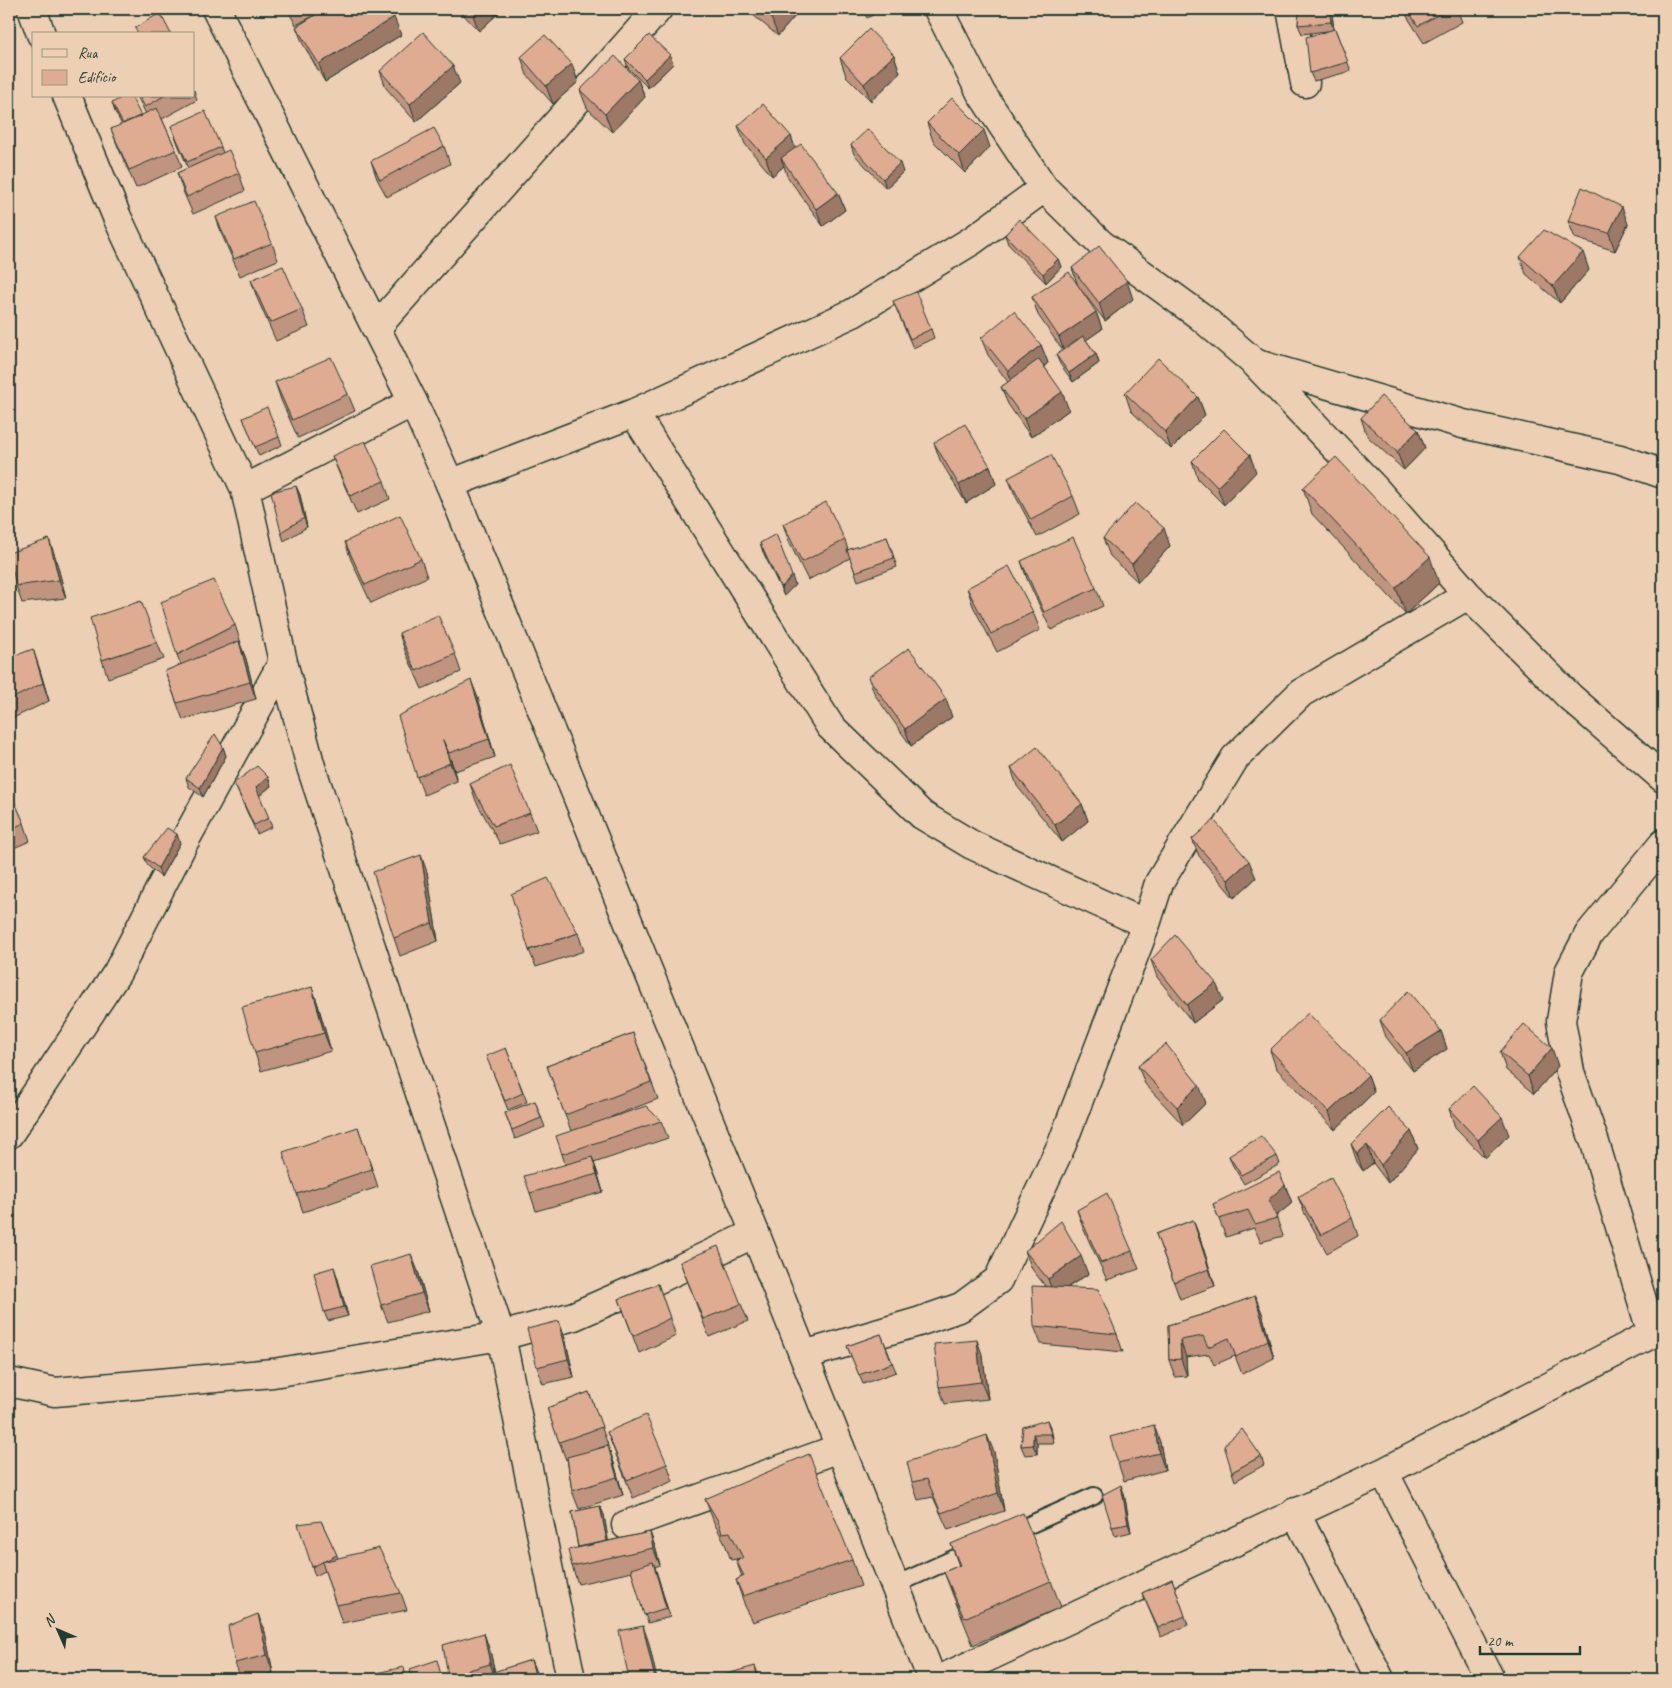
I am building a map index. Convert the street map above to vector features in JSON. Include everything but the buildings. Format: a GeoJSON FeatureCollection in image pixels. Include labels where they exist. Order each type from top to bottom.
{"type":"FeatureCollection","features":[{"type":"Feature","properties":{"kind":"street"},"geometry":{"type":"LineString","coordinates":[[32,9],[40,32]]}},
{"type":"Feature","properties":{"kind":"street"},"geometry":{"type":"LineString","coordinates":[[216,9],[413,402],[450,484],[755,1233],[932,1679]]}},
{"type":"Feature","properties":{"kind":"street"},"geometry":{"type":"LineString","coordinates":[[376,328],[658,9]]}},
{"type":"Feature","properties":{"kind":"street"},"geometry":{"type":"LineString","coordinates":[[938,9],[981,93],[1044,188],[1100,244],[1200,316],[1256,364],[1376,490],[1468,596],[1570,697],[1663,778]]}},
{"type":"Feature","properties":{"kind":"street"},"geometry":{"type":"LineString","coordinates":[[1291,9],[1305,83]]}},
{"type":"Feature","properties":{"kind":"street"},"geometry":{"type":"LineString","coordinates":[[68,98],[117,217],[245,489],[283,662],[310,767],[501,1336],[571,1679]]}},
{"type":"Feature","properties":{"kind":"street"},"geometry":{"type":"LineString","coordinates":[[450,484],[634,413],[853,312],[973,240],[1044,188]]}},
{"type":"Feature","properties":{"kind":"street"},"geometry":{"type":"LineString","coordinates":[[1256,364],[1463,424],[1620,459],[1663,474]]}},
{"type":"Feature","properties":{"kind":"street"},"geometry":{"type":"LineString","coordinates":[[245,489],[413,402]]}},
{"type":"Feature","properties":{"kind":"street"},"geometry":{"type":"LineString","coordinates":[[634,413],[830,726],[922,814],[972,845],[1146,924]]}},
{"type":"Feature","properties":{"kind":"street"},"geometry":{"type":"LineString","coordinates":[[804,1355],[961,1308],[998,1280],[1062,1144],[1146,924],[1159,883],[1236,758],[1302,693],[1468,596]]}},
{"type":"Feature","properties":{"kind":"street"},"geometry":{"type":"LineString","coordinates":[[9,1134],[117,973],[184,842],[283,662]]}},
{"type":"Feature","properties":{"kind":"street"},"geometry":{"type":"LineString","coordinates":[[941,1679],[1384,1472],[1658,1331],[1570,1072],[1561,1021],[1569,972],[1590,934],[1663,844]]}},
{"type":"Feature","properties":{"kind":"street"},"geometry":{"type":"LineString","coordinates":[[9,1382],[55,1392],[273,1373],[501,1336],[574,1316],[654,1281],[755,1233]]}},
{"type":"Feature","properties":{"kind":"street"},"geometry":{"type":"LineString","coordinates":[[626,1525],[840,1448]]}},
{"type":"Feature","properties":{"kind":"street"},"geometry":{"type":"LineString","coordinates":[[1384,1472],[1490,1679]]}},
{"type":"Feature","properties":{"kind":"street"},"geometry":{"type":"LineString","coordinates":[[1295,1512],[1380,1679]]}},
{"type":"Feature","properties":{"kind":"lane"},"geometry":{"type":"LineString","coordinates":[[895,1585],[1094,1496]]}}]}
